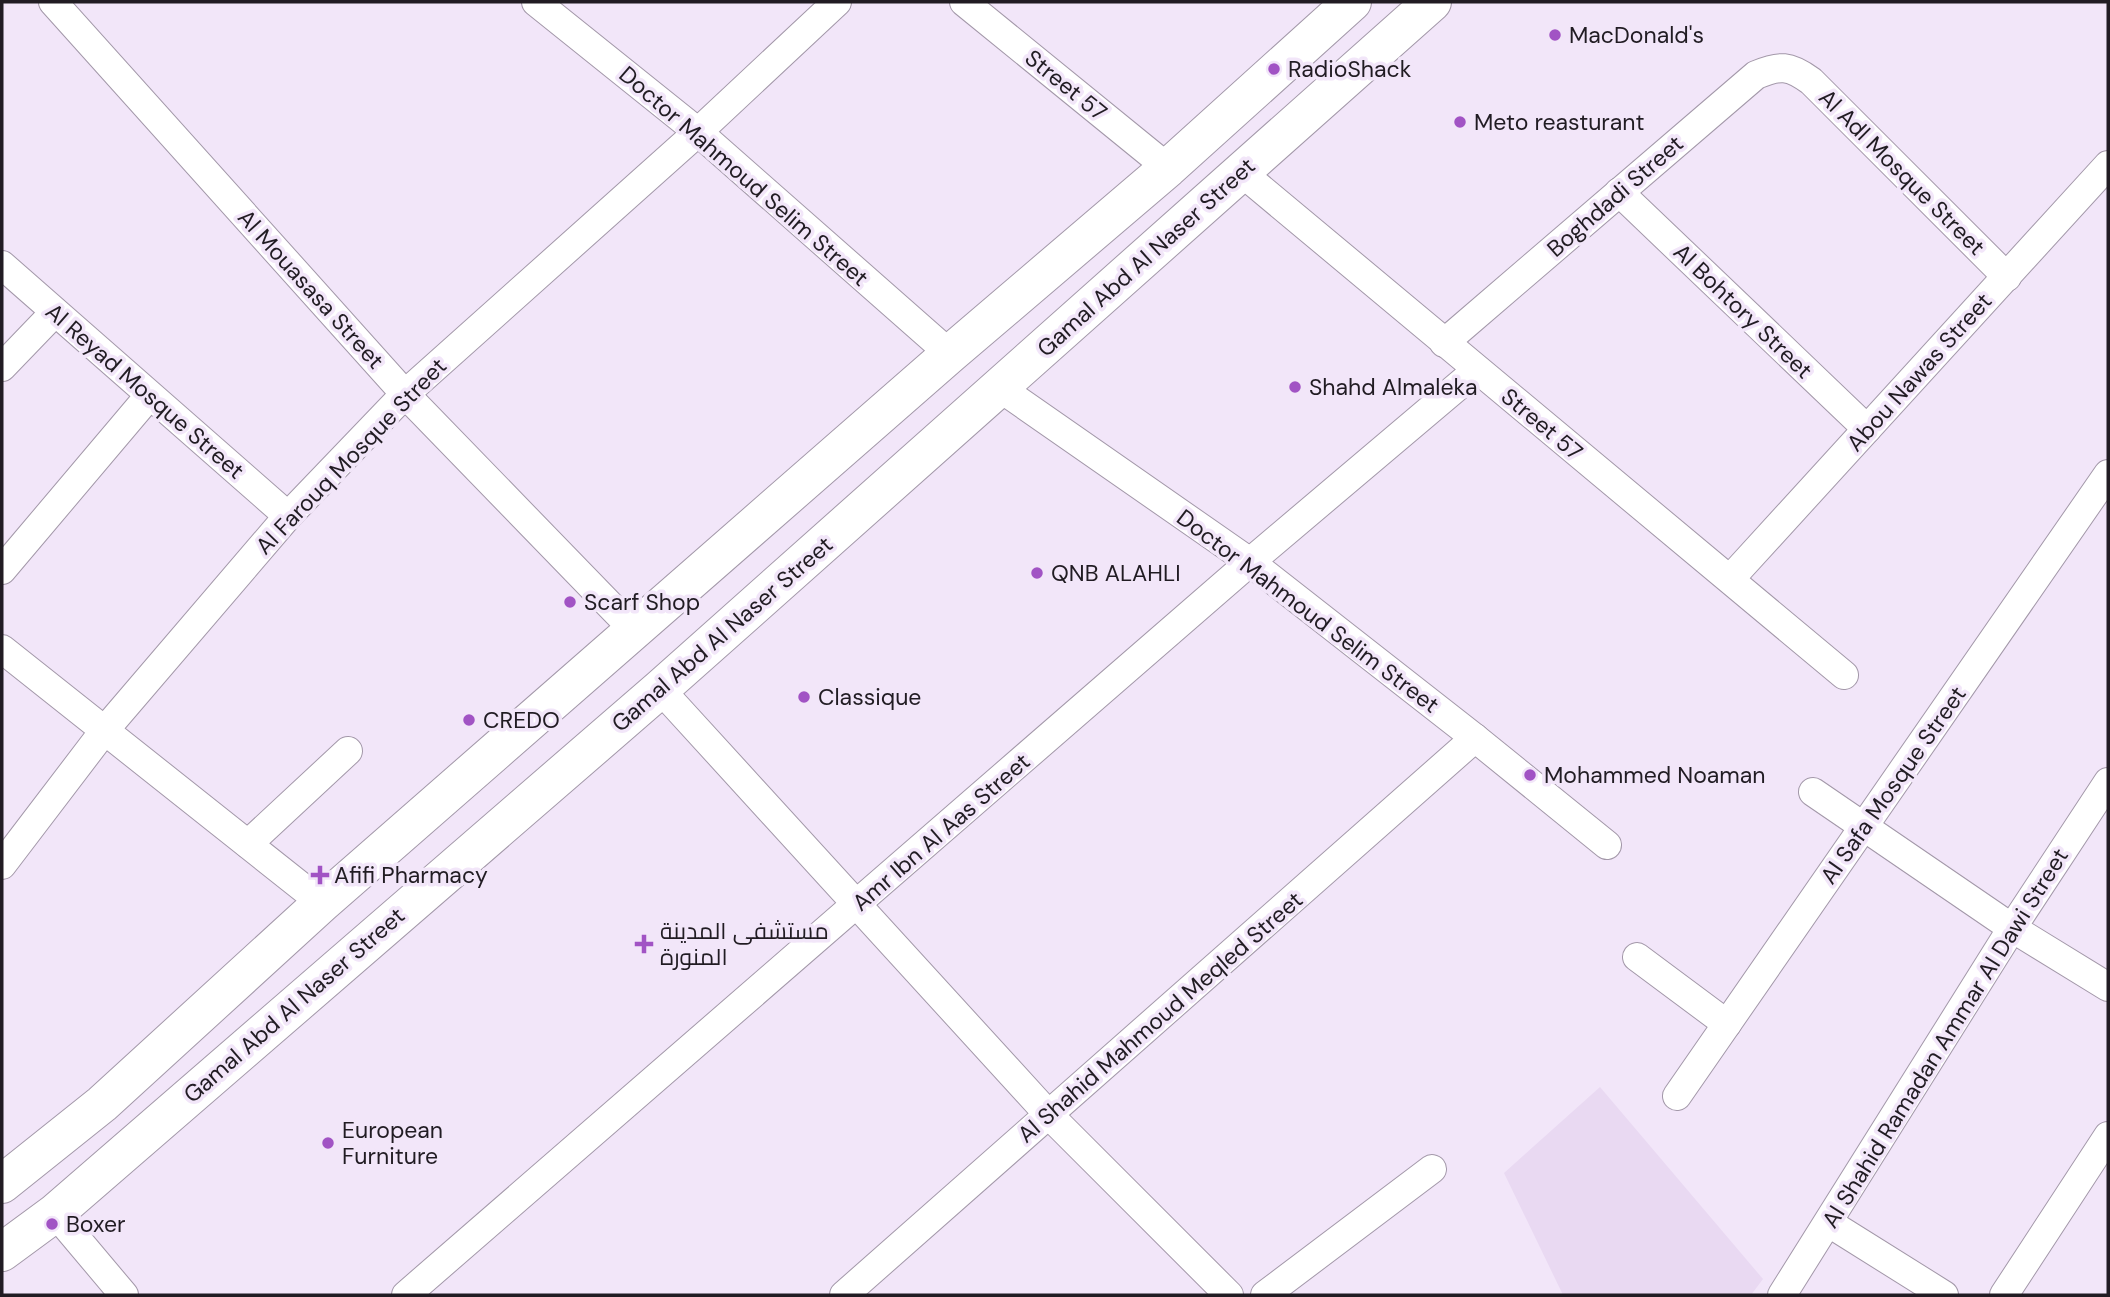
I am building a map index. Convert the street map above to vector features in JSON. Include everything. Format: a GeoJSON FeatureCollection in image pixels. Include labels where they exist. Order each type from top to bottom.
{"type":"FeatureCollection","features":[{"type":"Feature","properties":{"kind":"main road"},"geometry":{"type":"LineString","coordinates":[[2,1184],[102,1104],[323,903],[950,354],[1168,168],[1352,2]]}},
{"type":"Feature","properties":{"kind":"main road","name":"Gamal Abd Al Naser Street"},"geometry":{"type":"LineString","coordinates":[[2,1252],[55,1213],[660,689],[1432,2]]}},
{"type":"Feature","properties":{"kind":"street","name":"Al Mouasasa Street"},"geometry":{"type":"LineString","coordinates":[[53,2],[405,394],[634,630]]}},
{"type":"Feature","properties":{"kind":"street","name":"Doctor Mahmoud Selim Street"},"geometry":{"type":"LineString","coordinates":[[536,2],[698,132],[950,354]]}},
{"type":"Feature","properties":{"kind":"street","name":"Al Farouq Mosque Street"},"geometry":{"type":"LineString","coordinates":[[2,866],[104,731],[288,516],[405,394],[698,132],[837,2]]}},
{"type":"Feature","properties":{"kind":"street","name":"Street 57"},"geometry":{"type":"LineString","coordinates":[[964,2],[1168,168]]}},
{"type":"Feature","properties":{"kind":"street","name":"Boghdadi Street"},"geometry":{"type":"LineString","coordinates":[[1444,343],[1756,75],[1775,67],[1795,69]]}},
{"type":"Feature","properties":{"kind":"street","name":"Al Adl Mosque Street"},"geometry":{"type":"LineString","coordinates":[[1795,69],[1811,81],[2007,276]]}},
{"type":"Feature","properties":{"kind":"street","name":"Abou Nawas Street"},"geometry":{"type":"LineString","coordinates":[[1730,579],[2108,165]]}},
{"type":"Feature","properties":{"kind":"street","name":"Street 57"},"geometry":{"type":"LineString","coordinates":[[1241,172],[1844,675]]}},
{"type":"Feature","properties":{"kind":"street","name":"Al Bohtory Street"},"geometry":{"type":"LineString","coordinates":[[1619,192],[1867,429]]}},
{"type":"Feature","properties":{"kind":"street","name":"Al Reyad Mosque Street"},"geometry":{"type":"LineString","coordinates":[[2,265],[288,516]]}},
{"type":"Feature","properties":{"kind":"street"},"geometry":{"type":"LineString","coordinates":[[2,367],[55,312]]}},
{"type":"Feature","properties":{"kind":"street","name":"Amr Ibn Al Aas Street"},"geometry":{"type":"LineString","coordinates":[[406,1295],[1250,562],[1476,370]]}},
{"type":"Feature","properties":{"kind":"street","name":"Doctor Mahmoud Selim Street"},"geometry":{"type":"LineString","coordinates":[[1000,388],[1250,562],[1607,845]]}},
{"type":"Feature","properties":{"kind":"street"},"geometry":{"type":"LineString","coordinates":[[2,570],[149,396]]}},
{"type":"Feature","properties":{"kind":"street","name":"Al Safa Mosque Street"},"geometry":{"type":"LineString","coordinates":[[1677,1096],[2108,474]]}},
{"type":"Feature","properties":{"kind":"street"},"geometry":{"type":"LineString","coordinates":[[2,649],[323,903]]}},
{"type":"Feature","properties":{"kind":"street"},"geometry":{"type":"LineString","coordinates":[[660,689],[1049,1115],[1229,1295]]}},
{"type":"Feature","properties":{"kind":"street","name":"Al Shahid Mahmoud Meqled Street"},"geometry":{"type":"LineString","coordinates":[[844,1295],[1475,738]]}},
{"type":"Feature","properties":{"kind":"street"},"geometry":{"type":"LineString","coordinates":[[248,844],[348,751]]}},
{"type":"Feature","properties":{"kind":"street","name":"Al Shahid Ramadan Ammar Al Dawi Street"},"geometry":{"type":"LineString","coordinates":[[1782,1295],[2012,928],[2108,782]]}},
{"type":"Feature","properties":{"kind":"street"},"geometry":{"type":"LineString","coordinates":[[1813,792],[2012,928],[2108,987]]}},
{"type":"Feature","properties":{"kind":"street"},"geometry":{"type":"LineString","coordinates":[[1637,957],[1727,1024]]}},
{"type":"Feature","properties":{"kind":"street"},"geometry":{"type":"LineString","coordinates":[[2004,1295],[2108,1136]]}},
{"type":"Feature","properties":{"kind":"street"},"geometry":{"type":"LineString","coordinates":[[1265,1295],[1432,1169]]}},
{"type":"Feature","properties":{"kind":"street"},"geometry":{"type":"LineString","coordinates":[[55,1213],[124,1295]]}},
{"type":"Feature","properties":{"kind":"street"},"geometry":{"type":"LineString","coordinates":[[1829,1223],[1944,1295]]}},
{"type":"Feature","properties":{"kind":"shaded area"},"geometry":{"type":"Polygon","coordinates":[[[1600,1087],[1763,1279],[1751,1295],[1563,1295],[1504,1173],[1600,1087]]]}},
{"type":"Feature","properties":{"kind":"place","name":"MacDonald's"},"geometry":{"type":"Point","coordinates":[1555,35]}},
{"type":"Feature","properties":{"kind":"place","name":"RadioShack"},"geometry":{"type":"Point","coordinates":[1274,69]}},
{"type":"Feature","properties":{"kind":"place","name":"Meto reasturant"},"geometry":{"type":"Point","coordinates":[1460,122]}},
{"type":"Feature","properties":{"kind":"place","name":"Shahd Almaleka"},"geometry":{"type":"Point","coordinates":[1295,387]}},
{"type":"Feature","properties":{"kind":"place","name":"QNB ALAHLI"},"geometry":{"type":"Point","coordinates":[1037,573]}},
{"type":"Feature","properties":{"kind":"place","name":"Scarf Shop"},"geometry":{"type":"Point","coordinates":[570,602]}},
{"type":"Feature","properties":{"kind":"place","name":"Classique"},"geometry":{"type":"Point","coordinates":[804,697]}},
{"type":"Feature","properties":{"kind":"place","name":"CREDO"},"geometry":{"type":"Point","coordinates":[469,720]}},
{"type":"Feature","properties":{"kind":"place","name":"Mohammed Noaman"},"geometry":{"type":"Point","coordinates":[1530,775]}},
{"type":"Feature","properties":{"kind":"place","name":"Afifi Pharmacy"},"geometry":{"type":"Point","coordinates":[320,875]}},
{"type":"Feature","properties":{"kind":"place","name":"مستشفى المدينة المنورة"},"geometry":{"type":"Point","coordinates":[644,944]}},
{"type":"Feature","properties":{"kind":"place","name":"European Furniture"},"geometry":{"type":"Point","coordinates":[328,1143]}},
{"type":"Feature","properties":{"kind":"place","name":"Boxer"},"geometry":{"type":"Point","coordinates":[52,1224]}}]}
